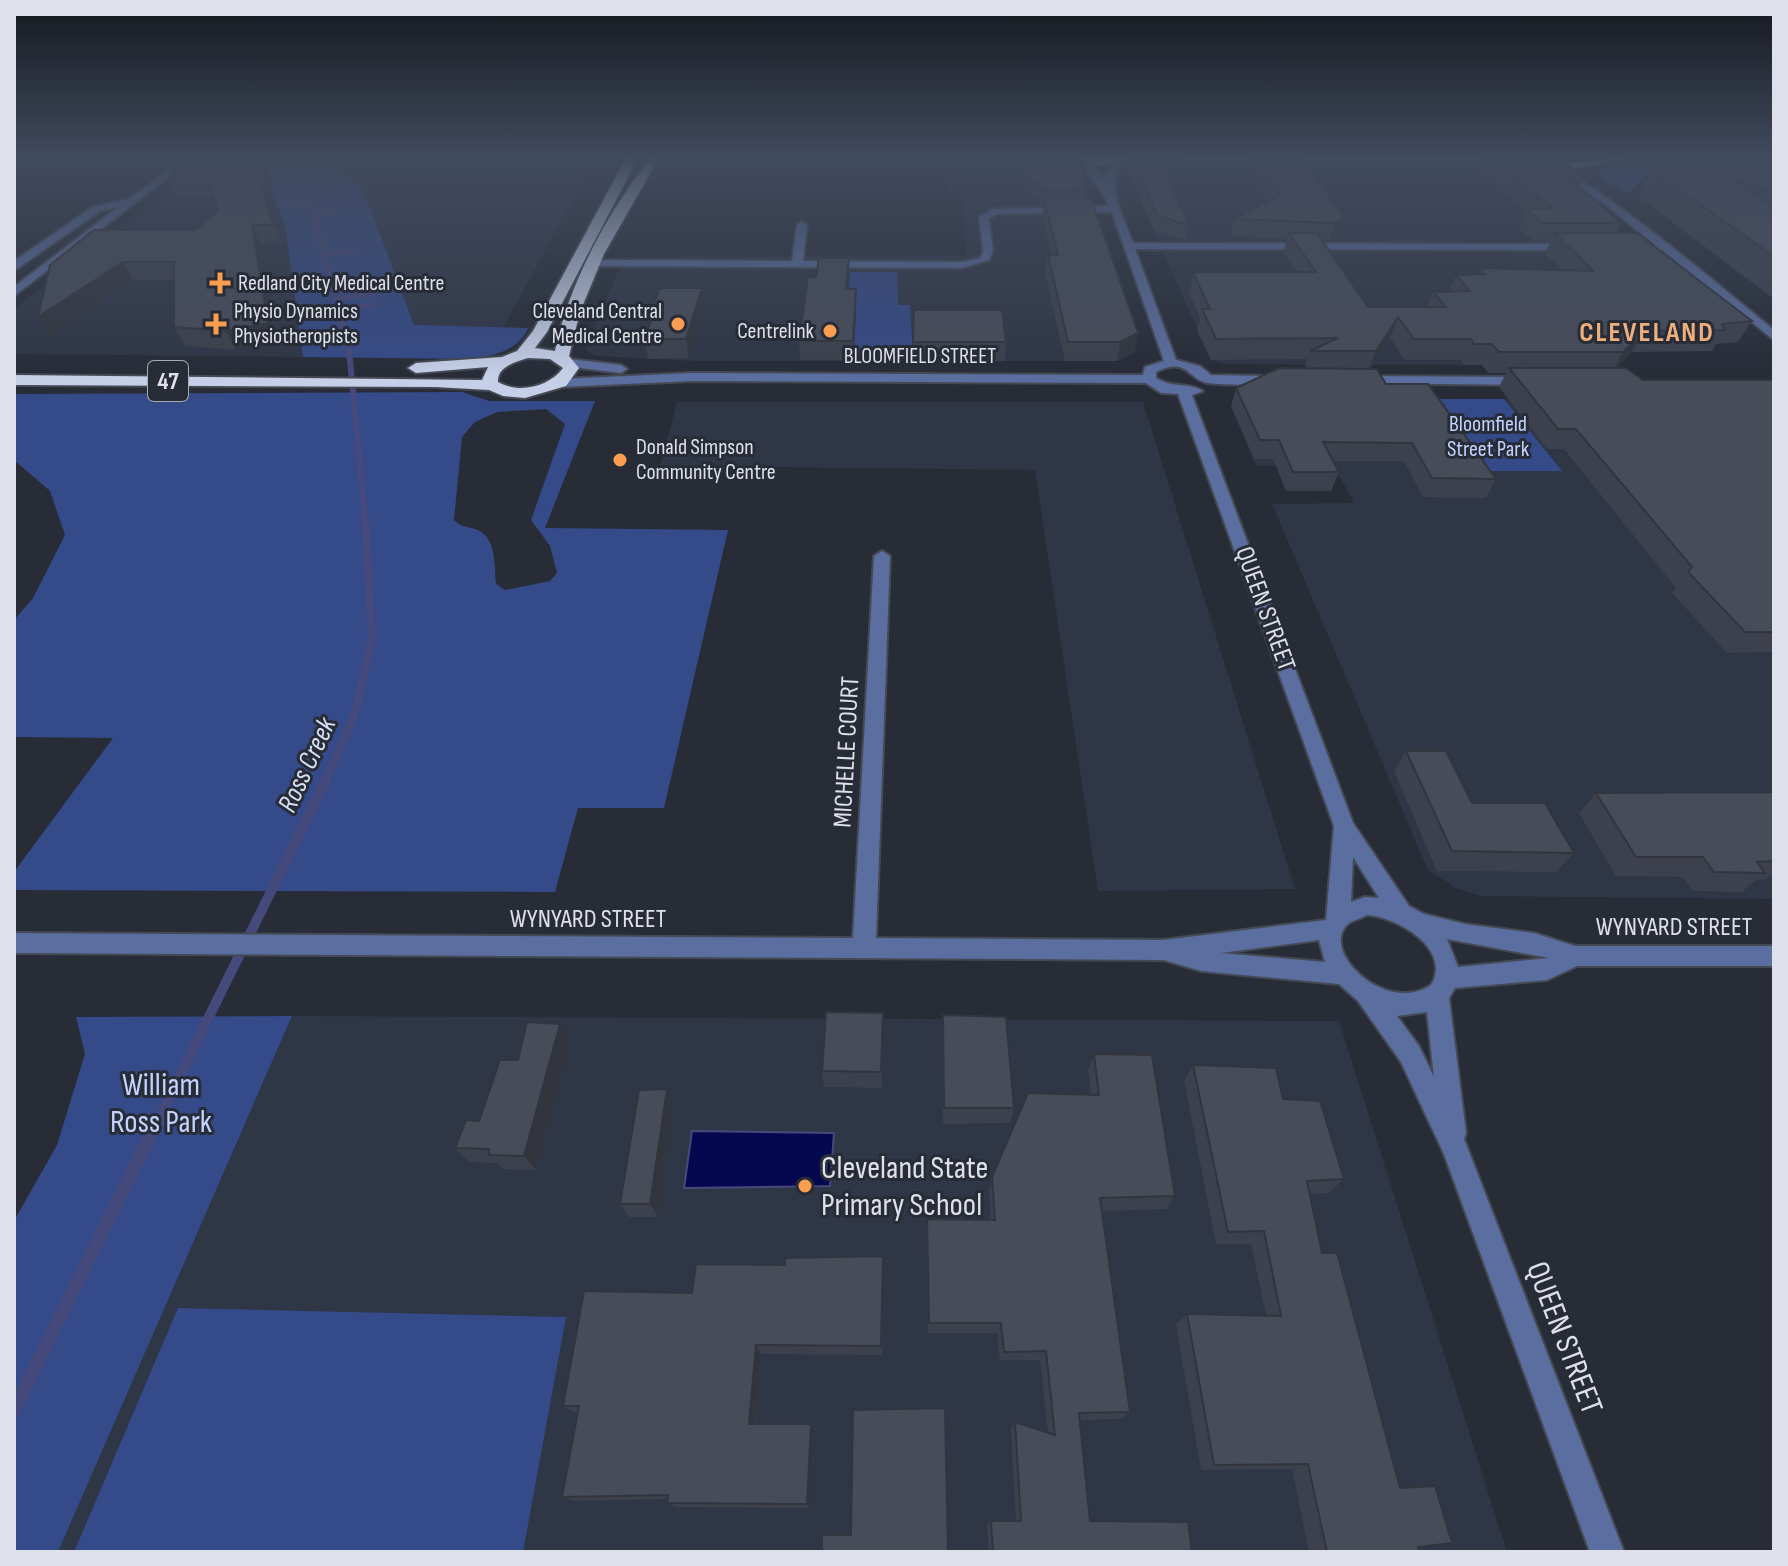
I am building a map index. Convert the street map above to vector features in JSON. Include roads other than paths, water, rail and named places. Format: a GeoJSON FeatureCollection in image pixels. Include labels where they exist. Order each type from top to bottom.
{"type":"FeatureCollection","features":[{"type":"Feature","properties":{"kind":"highway"},"geometry":{"type":"LineString","coordinates":[[522,355],[540,332],[591,230]]}},
{"type":"Feature","properties":{"kind":"highway"},"geometry":{"type":"LineString","coordinates":[[560,383],[571,373],[565,360],[566,332],[610,230]]}},
{"type":"Feature","properties":{"kind":"highway","name":"47"},"geometry":{"type":"LineString","coordinates":[[380,375],[505,361],[543,353],[565,360]]}},
{"type":"Feature","properties":{"kind":"highway"},"geometry":{"type":"LineString","coordinates":[[492,385],[490,373],[505,361]]}},
{"type":"Feature","properties":{"kind":"highway","name":"47"},"geometry":{"type":"LineString","coordinates":[[14,366],[321,375]]}},
{"type":"Feature","properties":{"kind":"highway","name":"47"},"geometry":{"type":"LineString","coordinates":[[14,380],[380,375],[492,385],[503,391],[525,393],[560,383]]}},
{"type":"Feature","properties":{"kind":"street"},"geometry":{"type":"LineString","coordinates":[[14,266],[64,230]]}},
{"type":"Feature","properties":{"kind":"street"},"geometry":{"type":"LineString","coordinates":[[14,293],[98,230]]}},
{"type":"Feature","properties":{"kind":"street"},"geometry":{"type":"LineString","coordinates":[[797,265],[801,230]]}},
{"type":"Feature","properties":{"kind":"street"},"geometry":{"type":"LineString","coordinates":[[595,263],[962,265],[984,260],[988,251],[986,230]]}},
{"type":"Feature","properties":{"kind":"street"},"geometry":{"type":"LineString","coordinates":[[1123,230],[1171,363]]}},
{"type":"Feature","properties":{"kind":"street"},"geometry":{"type":"LineString","coordinates":[[1644,230],[1774,336]]}},
{"type":"Feature","properties":{"kind":"street"},"geometry":{"type":"LineString","coordinates":[[41,245],[78,245]]}},
{"type":"Feature","properties":{"kind":"street"},"geometry":{"type":"LineString","coordinates":[[1129,246],[1589,247]]}},
{"type":"Feature","properties":{"kind":"street"},"geometry":{"type":"LineString","coordinates":[[1620,247],[1666,247]]}},
{"type":"Feature","properties":{"kind":"street","name":"BLOOMFIELD STREET"},"geometry":{"type":"LineString","coordinates":[[565,360],[692,377]]}},
{"type":"Feature","properties":{"kind":"street"},"geometry":{"type":"LineString","coordinates":[[1171,363],[1199,369],[1207,379],[1199,390],[1184,392],[1158,387],[1148,374],[1155,366],[1171,363]]}},
{"type":"Feature","properties":{"kind":"street","name":"BLOOMFIELD STREET"},"geometry":{"type":"LineString","coordinates":[[560,383],[692,377],[1149,379]]}},
{"type":"Feature","properties":{"kind":"street"},"geometry":{"type":"LineString","coordinates":[[1207,379],[1293,380]]}},
{"type":"Feature","properties":{"kind":"street"},"geometry":{"type":"LineString","coordinates":[[1341,380],[1544,381]]}},
{"type":"Feature","properties":{"kind":"street","name":"QUEEN STREET"},"geometry":{"type":"LineString","coordinates":[[1184,392],[1344,826],[1410,918]]}},
{"type":"Feature","properties":{"kind":"street","name":"MICHELLE COURT"},"geometry":{"type":"LineString","coordinates":[[864,950],[882,556]]}},
{"type":"Feature","properties":{"kind":"street","name":"QUEEN STREET"},"geometry":{"type":"LineString","coordinates":[[1335,923],[1344,826]]}},
{"type":"Feature","properties":{"kind":"street"},"geometry":{"type":"LineString","coordinates":[[1365,906],[1410,918],[1445,955],[1442,987],[1423,1003],[1405,1006],[1367,994],[1342,974],[1333,958],[1335,923],[1365,906]]}},
{"type":"Feature","properties":{"kind":"street","name":"WYNYARD STREET"},"geometry":{"type":"LineString","coordinates":[[1410,918],[1465,934],[1534,943],[1575,956],[1774,956]]}},
{"type":"Feature","properties":{"kind":"street","name":"WYNYARD STREET"},"geometry":{"type":"LineString","coordinates":[[14,943],[1163,950],[1335,923]]}},
{"type":"Feature","properties":{"kind":"street","name":"WYNYARD STREET"},"geometry":{"type":"LineString","coordinates":[[1163,950],[1201,961],[1342,974]]}},
{"type":"Feature","properties":{"kind":"street","name":"WYNYARD STREET"},"geometry":{"type":"LineString","coordinates":[[1442,987],[1547,970],[1575,956]]}},
{"type":"Feature","properties":{"kind":"street","name":"QUEEN STREET"},"geometry":{"type":"LineString","coordinates":[[1442,987],[1455,1149]]}},
{"type":"Feature","properties":{"kind":"street","name":"QUEEN STREET"},"geometry":{"type":"LineString","coordinates":[[1367,994],[1410,1054],[1455,1149],[1607,1552]]}},
{"type":"Feature","properties":{"kind":"waterway","name":"Ross Creek"},"geometry":{"type":"LineString","coordinates":[[317,230],[324,255]]}},
{"type":"Feature","properties":{"kind":"waterway"},"geometry":{"type":"LineString","coordinates":[[324,255],[353,250]]}},
{"type":"Feature","properties":{"kind":"waterway","name":"Ross Creek"},"geometry":{"type":"LineString","coordinates":[[324,255],[331,283]]}},
{"type":"Feature","properties":{"kind":"waterway"},"geometry":{"type":"LineString","coordinates":[[300,287],[331,283]]}},
{"type":"Feature","properties":{"kind":"waterway","name":"Ross Creek"},"geometry":{"type":"LineString","coordinates":[[331,283],[340,315]]}},
{"type":"Feature","properties":{"kind":"waterway"},"geometry":{"type":"LineString","coordinates":[[338,299],[374,293]]}},
{"type":"Feature","properties":{"kind":"waterway"},"geometry":{"type":"LineString","coordinates":[[340,311],[373,304]]}},
{"type":"Feature","properties":{"kind":"waterway","name":"Ross Creek"},"geometry":{"type":"LineString","coordinates":[[339,313],[349,349],[365,518]]}},
{"type":"Feature","properties":{"kind":"waterway","name":"Ross Creek"},"geometry":{"type":"LineString","coordinates":[[325,782],[354,716],[372,639],[365,516]]}},
{"type":"Feature","properties":{"kind":"waterway","name":"Ross Creek"},"geometry":{"type":"LineString","coordinates":[[156,1124],[326,780]]}},
{"type":"Feature","properties":{"kind":"waterway","name":"Ross Creek"},"geometry":{"type":"LineString","coordinates":[[14,1410],[157,1122]]}},
{"type":"Feature","properties":{"kind":"place","name":"Redland City Medical Centre"},"geometry":{"type":"Point","coordinates":[220,283]}},
{"type":"Feature","properties":{"kind":"place","name":"Physio Dynamics Physiotheropists"},"geometry":{"type":"Point","coordinates":[216,324]}},
{"type":"Feature","properties":{"kind":"place","name":"Cleveland Central Medical Centre"},"geometry":{"type":"Point","coordinates":[678,324]}},
{"type":"Feature","properties":{"kind":"place","name":"Centrelink"},"geometry":{"type":"Point","coordinates":[830,331]}},
{"type":"Feature","properties":{"kind":"place","name":"Donald Simpson Community Centre"},"geometry":{"type":"Point","coordinates":[620,460]}},
{"type":"Feature","properties":{"kind":"place","name":"Cleveland State Primary School"},"geometry":{"type":"Point","coordinates":[805,1186]}},
{"type":"Feature","properties":{"kind":"district","name":"CLEVELAND"},"geometry":{"type":"Point","coordinates":[1647,332]}},
{"type":"Feature","properties":{"kind":"park label","name":"Bloomfield Street Park"},"geometry":{"type":"Point","coordinates":[1488,436]}},
{"type":"Feature","properties":{"kind":"park label","name":"William Ross Park"},"geometry":{"type":"Point","coordinates":[161,1104]}}]}
